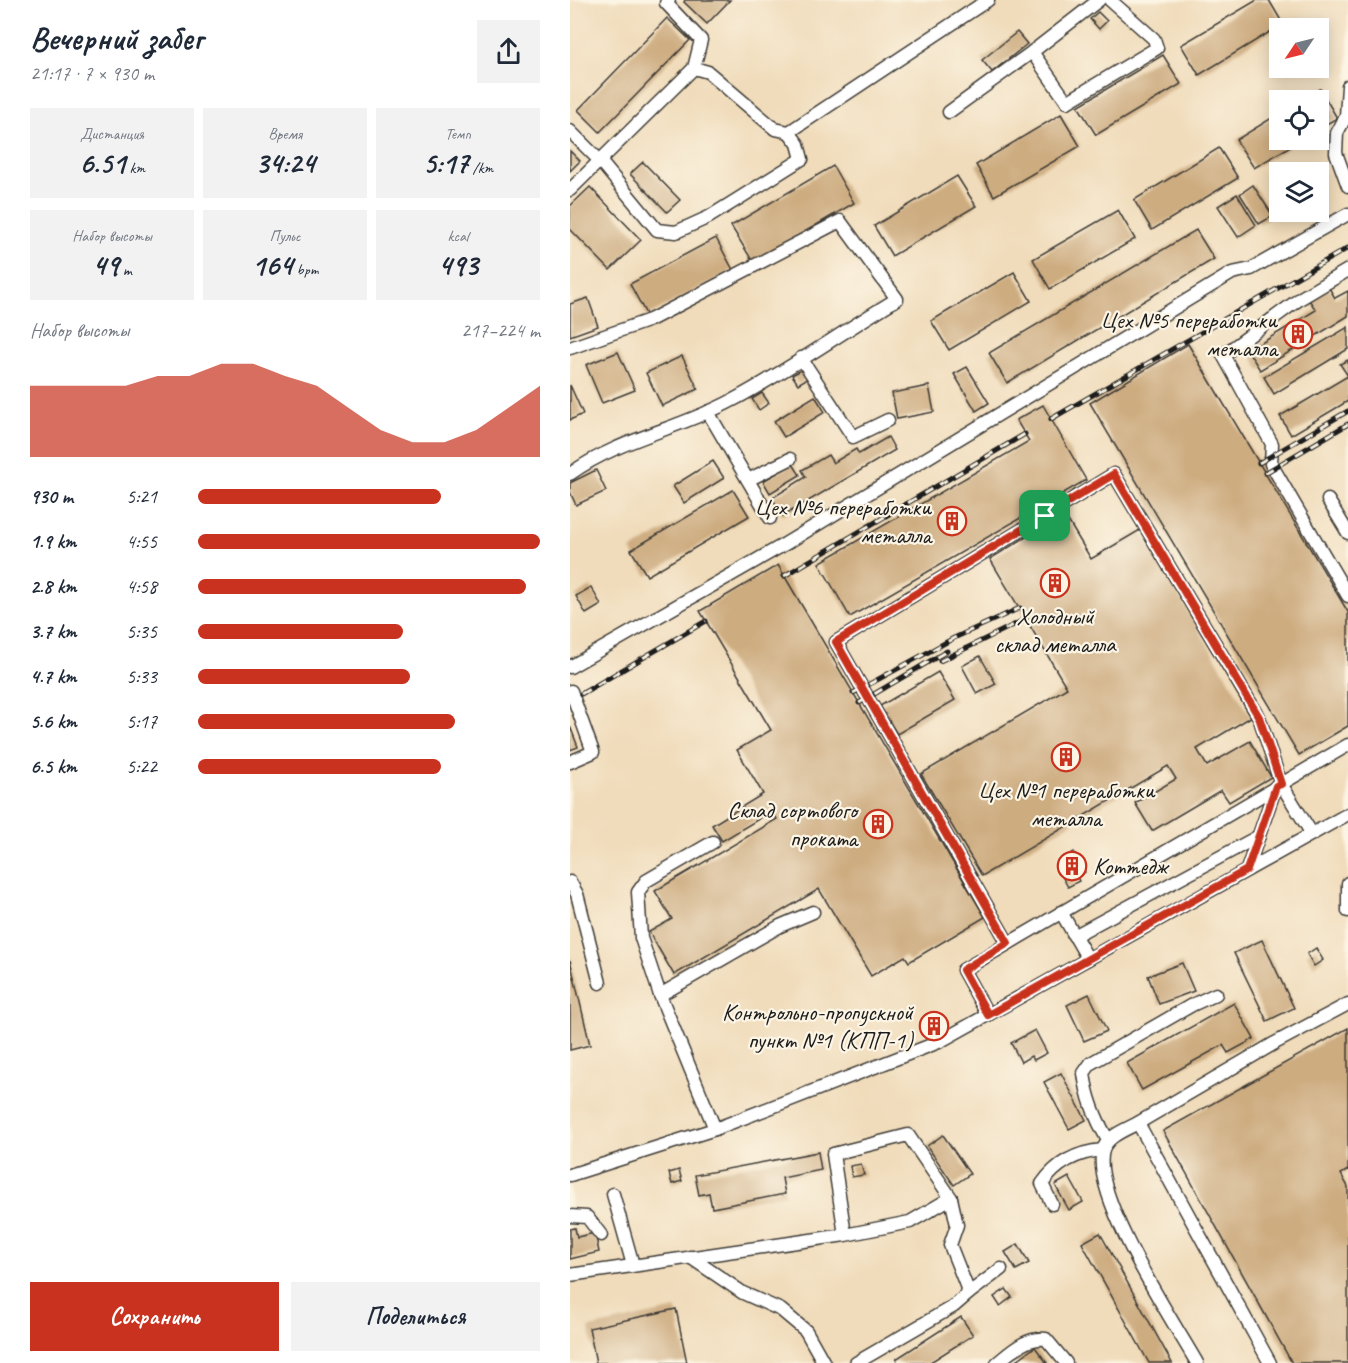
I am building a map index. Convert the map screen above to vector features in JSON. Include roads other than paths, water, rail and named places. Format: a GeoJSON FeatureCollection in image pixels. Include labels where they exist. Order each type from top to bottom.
{"type":"FeatureCollection","features":[{"type":"Feature","properties":{"kind":"lane"},"geometry":{"type":"LineString","coordinates":[[570,190],[693,68],[701,40],[666,3],[669,0]]}},
{"type":"Feature","properties":{"kind":"lane"},"geometry":{"type":"LineString","coordinates":[[789,132],[988,0]]}},
{"type":"Feature","properties":{"kind":"lane"},"geometry":{"type":"LineString","coordinates":[[949,112],[1100,0]]}},
{"type":"Feature","properties":{"kind":"lane"},"geometry":{"type":"LineString","coordinates":[[1032,52],[1067,102],[1157,48],[1154,39],[1110,0]]}},
{"type":"Feature","properties":{"kind":"lane"},"geometry":{"type":"LineString","coordinates":[[570,131],[600,161],[657,231],[676,232],[709,216],[802,159],[798,144],[789,132],[775,129],[708,72],[693,68]]}},
{"type":"Feature","properties":{"kind":"lane"},"geometry":{"type":"LineString","coordinates":[[1348,86],[1346,116],[1337,133],[1336,153],[1348,186]]}},
{"type":"Feature","properties":{"kind":"lane"},"geometry":{"type":"LineString","coordinates":[[570,667],[785,544],[1232,273],[1251,268],[1348,214]]}},
{"type":"Feature","properties":{"kind":"lane"},"geometry":{"type":"LineString","coordinates":[[570,348],[650,320],[840,221],[897,299],[732,400],[708,412],[592,458],[570,474]]}},
{"type":"Feature","properties":{"kind":"lane"},"geometry":{"type":"LineString","coordinates":[[1348,270],[1301,298],[1223,355],[1272,444],[1271,464],[1348,596]]}},
{"type":"Feature","properties":{"kind":"lane"},"geometry":{"type":"LineString","coordinates":[[801,358],[853,436],[888,420]]}},
{"type":"Feature","properties":{"kind":"lane"},"geometry":{"type":"LineString","coordinates":[[708,412],[770,519]]}},
{"type":"Feature","properties":{"kind":"lane"},"geometry":{"type":"LineString","coordinates":[[748,480],[790,459]]}},
{"type":"Feature","properties":{"kind":"lane"},"geometry":{"type":"LineString","coordinates":[[1008,943],[836,642],[1114,474],[1259,717],[1279,785],[1312,834]]}},
{"type":"Feature","properties":{"kind":"lane"},"geometry":{"type":"LineString","coordinates":[[1328,500],[1348,533]]}},
{"type":"Feature","properties":{"kind":"lane"},"geometry":{"type":"LineString","coordinates":[[570,762],[593,752],[571,691]]}},
{"type":"Feature","properties":{"kind":"lane"},"geometry":{"type":"LineString","coordinates":[[988,1015],[963,970],[1348,745]]}},
{"type":"Feature","properties":{"kind":"lane"},"geometry":{"type":"LineString","coordinates":[[1247,870],[1279,785]]}},
{"type":"Feature","properties":{"kind":"lane"},"geometry":{"type":"LineString","coordinates":[[570,1175],[715,1129],[939,1042],[1348,814]]}},
{"type":"Feature","properties":{"kind":"lane"},"geometry":{"type":"LineString","coordinates":[[1074,936],[1259,836]]}},
{"type":"Feature","properties":{"kind":"lane"},"geometry":{"type":"LineString","coordinates":[[712,842],[646,881],[638,892],[641,938],[660,995],[715,1129]]}},
{"type":"Feature","properties":{"kind":"lane"},"geometry":{"type":"LineString","coordinates":[[570,882],[600,983]]}},
{"type":"Feature","properties":{"kind":"lane"},"geometry":{"type":"LineString","coordinates":[[1348,884],[1346,886],[1348,911]]}},
{"type":"Feature","properties":{"kind":"lane"},"geometry":{"type":"LineString","coordinates":[[660,995],[780,926],[813,912]]}},
{"type":"Feature","properties":{"kind":"lane"},"geometry":{"type":"LineString","coordinates":[[1061,912],[1088,959]]}},
{"type":"Feature","properties":{"kind":"lane"},"geometry":{"type":"LineString","coordinates":[[1197,1363],[1143,1269],[1110,1200],[1102,1176],[1106,1145],[1086,1089],[1084,1072],[1091,1063],[1192,1005],[1216,994]]}},
{"type":"Feature","properties":{"kind":"lane"},"geometry":{"type":"LineString","coordinates":[[1052,1204],[1042,1184],[1050,1173],[1082,1151],[1106,1145],[1138,1123],[1256,1054],[1348,1004]]}},
{"type":"Feature","properties":{"kind":"lane"},"geometry":{"type":"LineString","coordinates":[[1138,1123],[1270,1363]]}},
{"type":"Feature","properties":{"kind":"lane"},"geometry":{"type":"LineString","coordinates":[[845,1235],[832,1154],[908,1135],[951,1198],[957,1225],[950,1245],[969,1293]]}},
{"type":"Feature","properties":{"kind":"lane"},"geometry":{"type":"LineString","coordinates":[[613,1194],[633,1265]]}},
{"type":"Feature","properties":{"kind":"lane"},"geometry":{"type":"LineString","coordinates":[[570,1275],[845,1235],[910,1222],[951,1198]]}},
{"type":"Feature","properties":{"kind":"lane"},"geometry":{"type":"LineString","coordinates":[[570,1216],[587,1217],[600,1235]]}},
{"type":"Feature","properties":{"kind":"lane"},"geometry":{"type":"LineString","coordinates":[[690,1257],[743,1293],[781,1310],[806,1331],[824,1363]]}},
{"type":"Feature","properties":{"kind":"lane"},"geometry":{"type":"LineString","coordinates":[[856,1363],[954,1306],[1001,1269]]}},
{"type":"Feature","properties":{"kind":"lane"},"geometry":{"type":"LineString","coordinates":[[997,1363],[1023,1343],[1036,1338],[1046,1339],[1066,1363]]}},
{"type":"Feature","properties":{"kind":"railway"},"geometry":{"type":"LineString","coordinates":[[1051,419],[1348,248]]}},
{"type":"Feature","properties":{"kind":"railway"},"geometry":{"type":"LineString","coordinates":[[1259,463],[1348,411]]}},
{"type":"Feature","properties":{"kind":"railway"},"geometry":{"type":"LineString","coordinates":[[1265,473],[1348,424]]}},
{"type":"Feature","properties":{"kind":"railway"},"geometry":{"type":"LineString","coordinates":[[784,576],[1025,434]]}},
{"type":"Feature","properties":{"kind":"railway"},"geometry":{"type":"LineString","coordinates":[[853,693],[954,638],[1020,608]]}},
{"type":"Feature","properties":{"kind":"railway"},"geometry":{"type":"LineString","coordinates":[[940,661],[1026,619]]}},
{"type":"Feature","properties":{"kind":"railway"},"geometry":{"type":"LineString","coordinates":[[581,694],[706,621]]}},
{"type":"Feature","properties":{"kind":"railway"},"geometry":{"type":"LineString","coordinates":[[859,703],[947,651]]}},
{"type":"Feature","properties":{"kind":"place","name":"Цех №5 переработки металла"},"geometry":{"type":"Point","coordinates":[1298,334]}},
{"type":"Feature","properties":{"kind":"place","name":"Цех №6 переработки металла"},"geometry":{"type":"Point","coordinates":[952,521]}},
{"type":"Feature","properties":{"kind":"place","name":"Холодный склад металла"},"geometry":{"type":"Point","coordinates":[1055,583]}},
{"type":"Feature","properties":{"kind":"place","name":"Цех №1 переработки металла"},"geometry":{"type":"Point","coordinates":[1066,757]}},
{"type":"Feature","properties":{"kind":"place","name":"Склад сортового проката"},"geometry":{"type":"Point","coordinates":[878,824]}},
{"type":"Feature","properties":{"kind":"place","name":"Коттедж"},"geometry":{"type":"Point","coordinates":[1072,866]}},
{"type":"Feature","properties":{"kind":"place","name":"Контрольно-пропускной пункт №1 (КПП-1)"},"geometry":{"type":"Point","coordinates":[934,1026]}}]}
